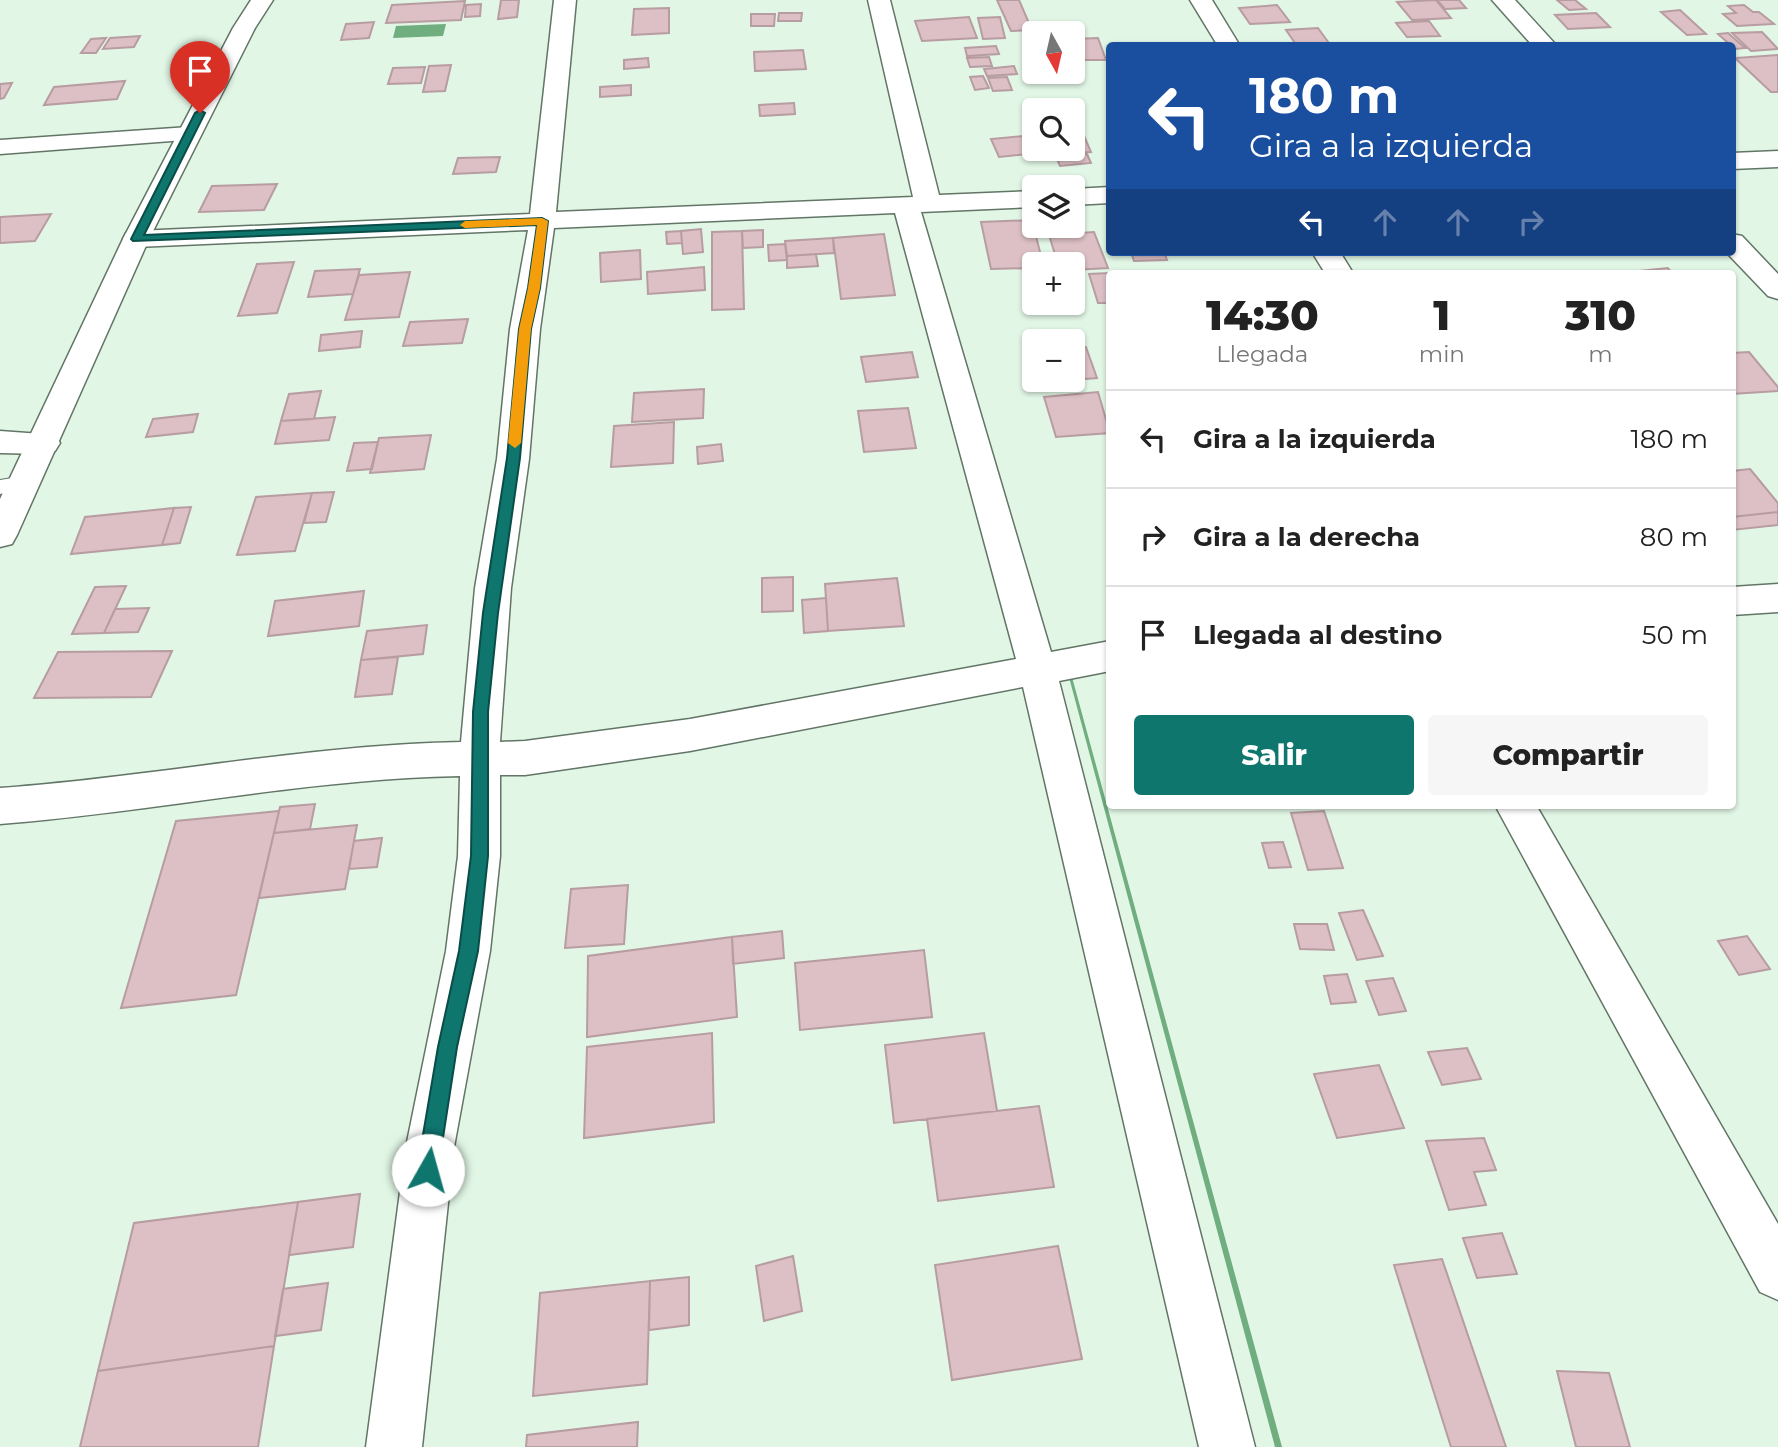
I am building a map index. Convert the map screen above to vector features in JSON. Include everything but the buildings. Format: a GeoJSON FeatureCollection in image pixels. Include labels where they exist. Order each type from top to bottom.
{"type":"FeatureCollection","features":[{"type":"Feature","properties":{"kind":"street"},"geometry":{"type":"LineString","coordinates":[[0,535],[12,485],[44,443],[136,239],[262,0]]}},
{"type":"Feature","properties":{"kind":"street"},"geometry":{"type":"LineString","coordinates":[[394,1447],[430,1147],[468,951],[479,856],[481,712],[493,588],[513,458],[525,329],[534,288],[565,0]]}},
{"type":"Feature","properties":{"kind":"street"},"geometry":{"type":"LineString","coordinates":[[879,0],[917,204],[1037,669],[1227,1447]]}},
{"type":"Feature","properties":{"kind":"street"},"geometry":{"type":"LineString","coordinates":[[1201,0],[1227,42]]}},
{"type":"Feature","properties":{"kind":"street"},"geometry":{"type":"LineString","coordinates":[[1503,0],[1542,42]]}},
{"type":"Feature","properties":{"kind":"street"},"geometry":{"type":"LineString","coordinates":[[0,147],[190,134]]}},
{"type":"Feature","properties":{"kind":"street"},"geometry":{"type":"LineString","coordinates":[[1736,162],[1778,159]]}},
{"type":"Feature","properties":{"kind":"street"},"geometry":{"type":"LineString","coordinates":[[1085,196],[1106,195]]}},
{"type":"Feature","properties":{"kind":"street"},"geometry":{"type":"LineString","coordinates":[[136,239],[1022,200]]}},
{"type":"Feature","properties":{"kind":"street"},"geometry":{"type":"LineString","coordinates":[[1736,246],[1778,290]]}},
{"type":"Feature","properties":{"kind":"street"},"geometry":{"type":"LineString","coordinates":[[0,442],[44,443]]}},
{"type":"Feature","properties":{"kind":"street"},"geometry":{"type":"LineString","coordinates":[[1736,601],[1778,598]]}},
{"type":"Feature","properties":{"kind":"street"},"geometry":{"type":"LineString","coordinates":[[0,806],[108,797],[347,765],[525,758],[690,735],[1106,657]]}},
{"type":"Feature","properties":{"kind":"street"},"geometry":{"type":"LineString","coordinates":[[1516,809],[1778,1274]]}},
{"type":"Feature","properties":{"kind":"shaded area"},"geometry":{"type":"Polygon","coordinates":[[[446,24],[443,36],[393,38],[396,26],[446,24]]]}},
{"type":"Feature","properties":{"kind":"shaded area"},"geometry":{"type":"Polygon","coordinates":[[[1066,666],[1069,666],[1282,1447],[1275,1447],[1066,666]]]}},
{"type":"Feature","properties":{"kind":"slow traffic"},"geometry":{"type":"LineString","coordinates":[[465,225],[542,221],[534,288],[525,329],[515,443]]}},
{"type":"Feature","properties":{"kind":"route"},"geometry":{"type":"LineString","coordinates":[[200,113],[136,239],[542,221],[534,288],[525,329],[513,458],[493,588],[481,712],[479,856],[468,951],[447,1047],[428,1170]]}}]}
